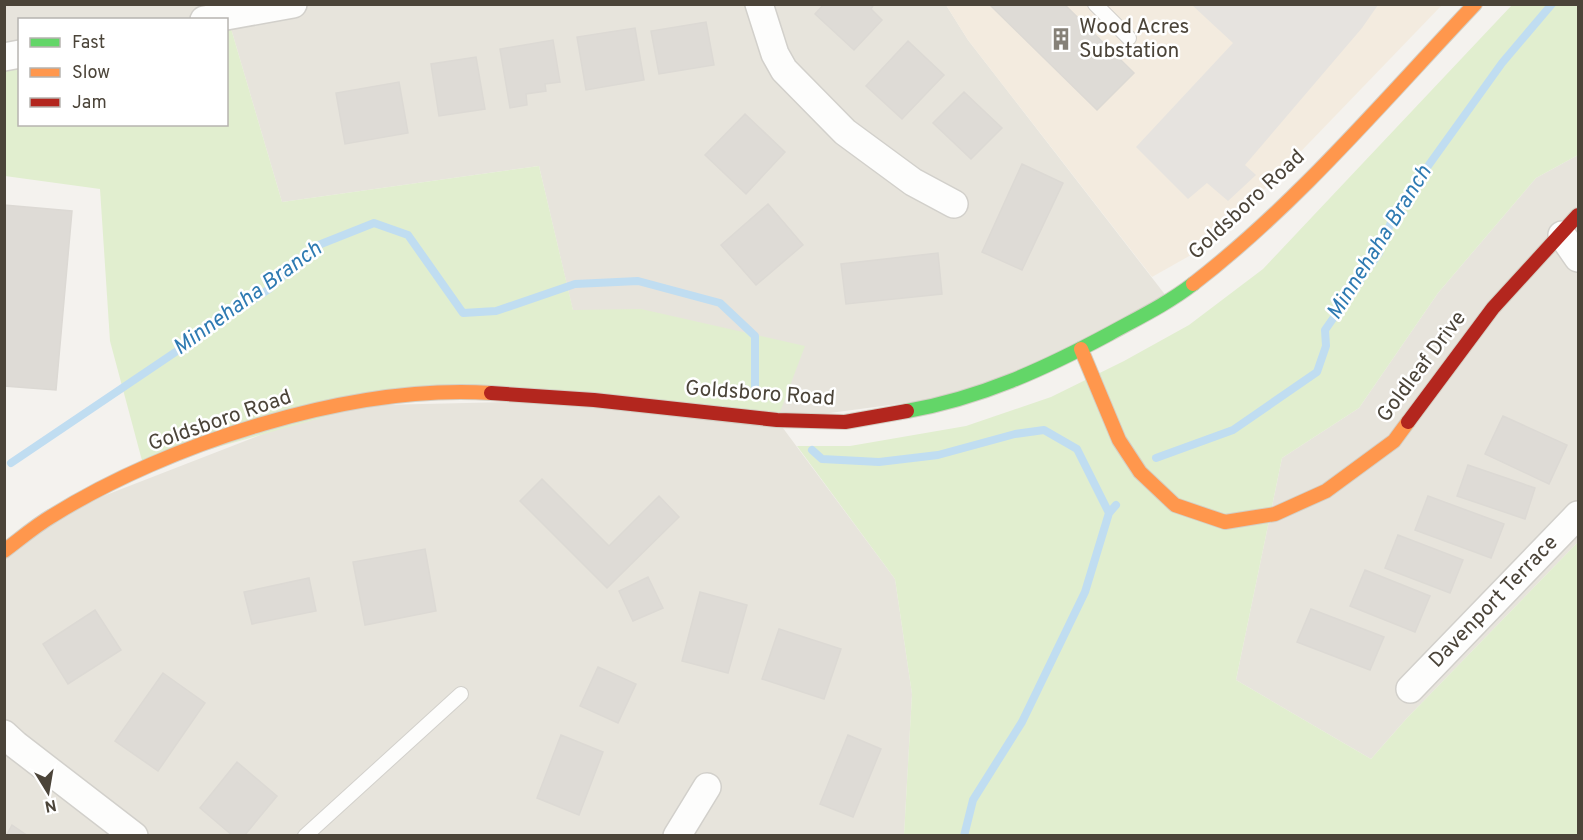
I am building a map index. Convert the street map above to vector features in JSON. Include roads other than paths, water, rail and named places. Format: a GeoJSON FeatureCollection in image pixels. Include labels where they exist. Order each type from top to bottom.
{"type":"FeatureCollection","features":[{"type":"Feature","properties":{"kind":"main road","name":"Goldsboro Road"},"geometry":{"type":"LineString","coordinates":[[9,548],[52,516],[144,468],[252,427],[335,406],[409,393],[474,392],[594,400],[777,420],[845,422],[914,410],[988,392],[1081,349],[1170,301],[1238,249],[1287,201],[1475,4]]}},
{"type":"Feature","properties":{"kind":"main road","name":"Goldleaf Drive"},"geometry":{"type":"LineString","coordinates":[[1081,349],[1119,440],[1140,472],[1175,506],[1225,522],[1275,514],[1326,491],[1394,441],[1493,308],[1570,225]]}},
{"type":"Feature","properties":{"kind":"street"},"geometry":{"type":"LineString","coordinates":[[219,13],[293,4]]}},
{"type":"Feature","properties":{"kind":"street"},"geometry":{"type":"LineString","coordinates":[[759,4],[775,54],[784,70],[822,109],[845,132],[913,182],[954,204]]}},
{"type":"Feature","properties":{"kind":"street"},"geometry":{"type":"LineString","coordinates":[[1570,225],[1578,258]]}},
{"type":"Feature","properties":{"kind":"street","name":"Davenport Terrace"},"geometry":{"type":"LineString","coordinates":[[1410,689],[1578,515]]}},
{"type":"Feature","properties":{"kind":"street"},"geometry":{"type":"LineString","coordinates":[[4,734],[134,836]]}},
{"type":"Feature","properties":{"kind":"street"},"geometry":{"type":"LineString","coordinates":[[677,836],[707,787]]}},
{"type":"Feature","properties":{"kind":"lane"},"geometry":{"type":"LineString","coordinates":[[1095,4],[1129,38]]}},
{"type":"Feature","properties":{"kind":"lane"},"geometry":{"type":"LineString","coordinates":[[4,530],[9,548]]}},
{"type":"Feature","properties":{"kind":"lane"},"geometry":{"type":"LineString","coordinates":[[305,836],[462,694]]}},
{"type":"Feature","properties":{"kind":"waterway","name":"Minnehaha Branch"},"geometry":{"type":"LineString","coordinates":[[1156,458],[1233,430],[1317,372],[1326,346],[1325,330],[1379,253],[1395,212],[1502,63],[1552,4]]}},
{"type":"Feature","properties":{"kind":"waterway","name":"Minnehaha Branch"},"geometry":{"type":"LineString","coordinates":[[11,463],[269,289],[316,246],[374,223],[408,235],[463,313],[496,311],[575,284],[638,281],[720,303],[755,336],[755,391]]}},
{"type":"Feature","properties":{"kind":"waterway","name":"Minnehaha Branch"},"geometry":{"type":"LineString","coordinates":[[812,450],[822,459],[879,462],[938,455],[1015,434],[1044,430],[1077,449],[1109,513],[1116,505]]}},
{"type":"Feature","properties":{"kind":"waterway"},"geometry":{"type":"LineString","coordinates":[[964,836],[973,800],[1022,722],[1085,592],[1109,513]]}},
{"type":"Feature","properties":{"kind":"place","name":"Wood Acres Substation"},"geometry":{"type":"Point","coordinates":[1061,39]}}]}
